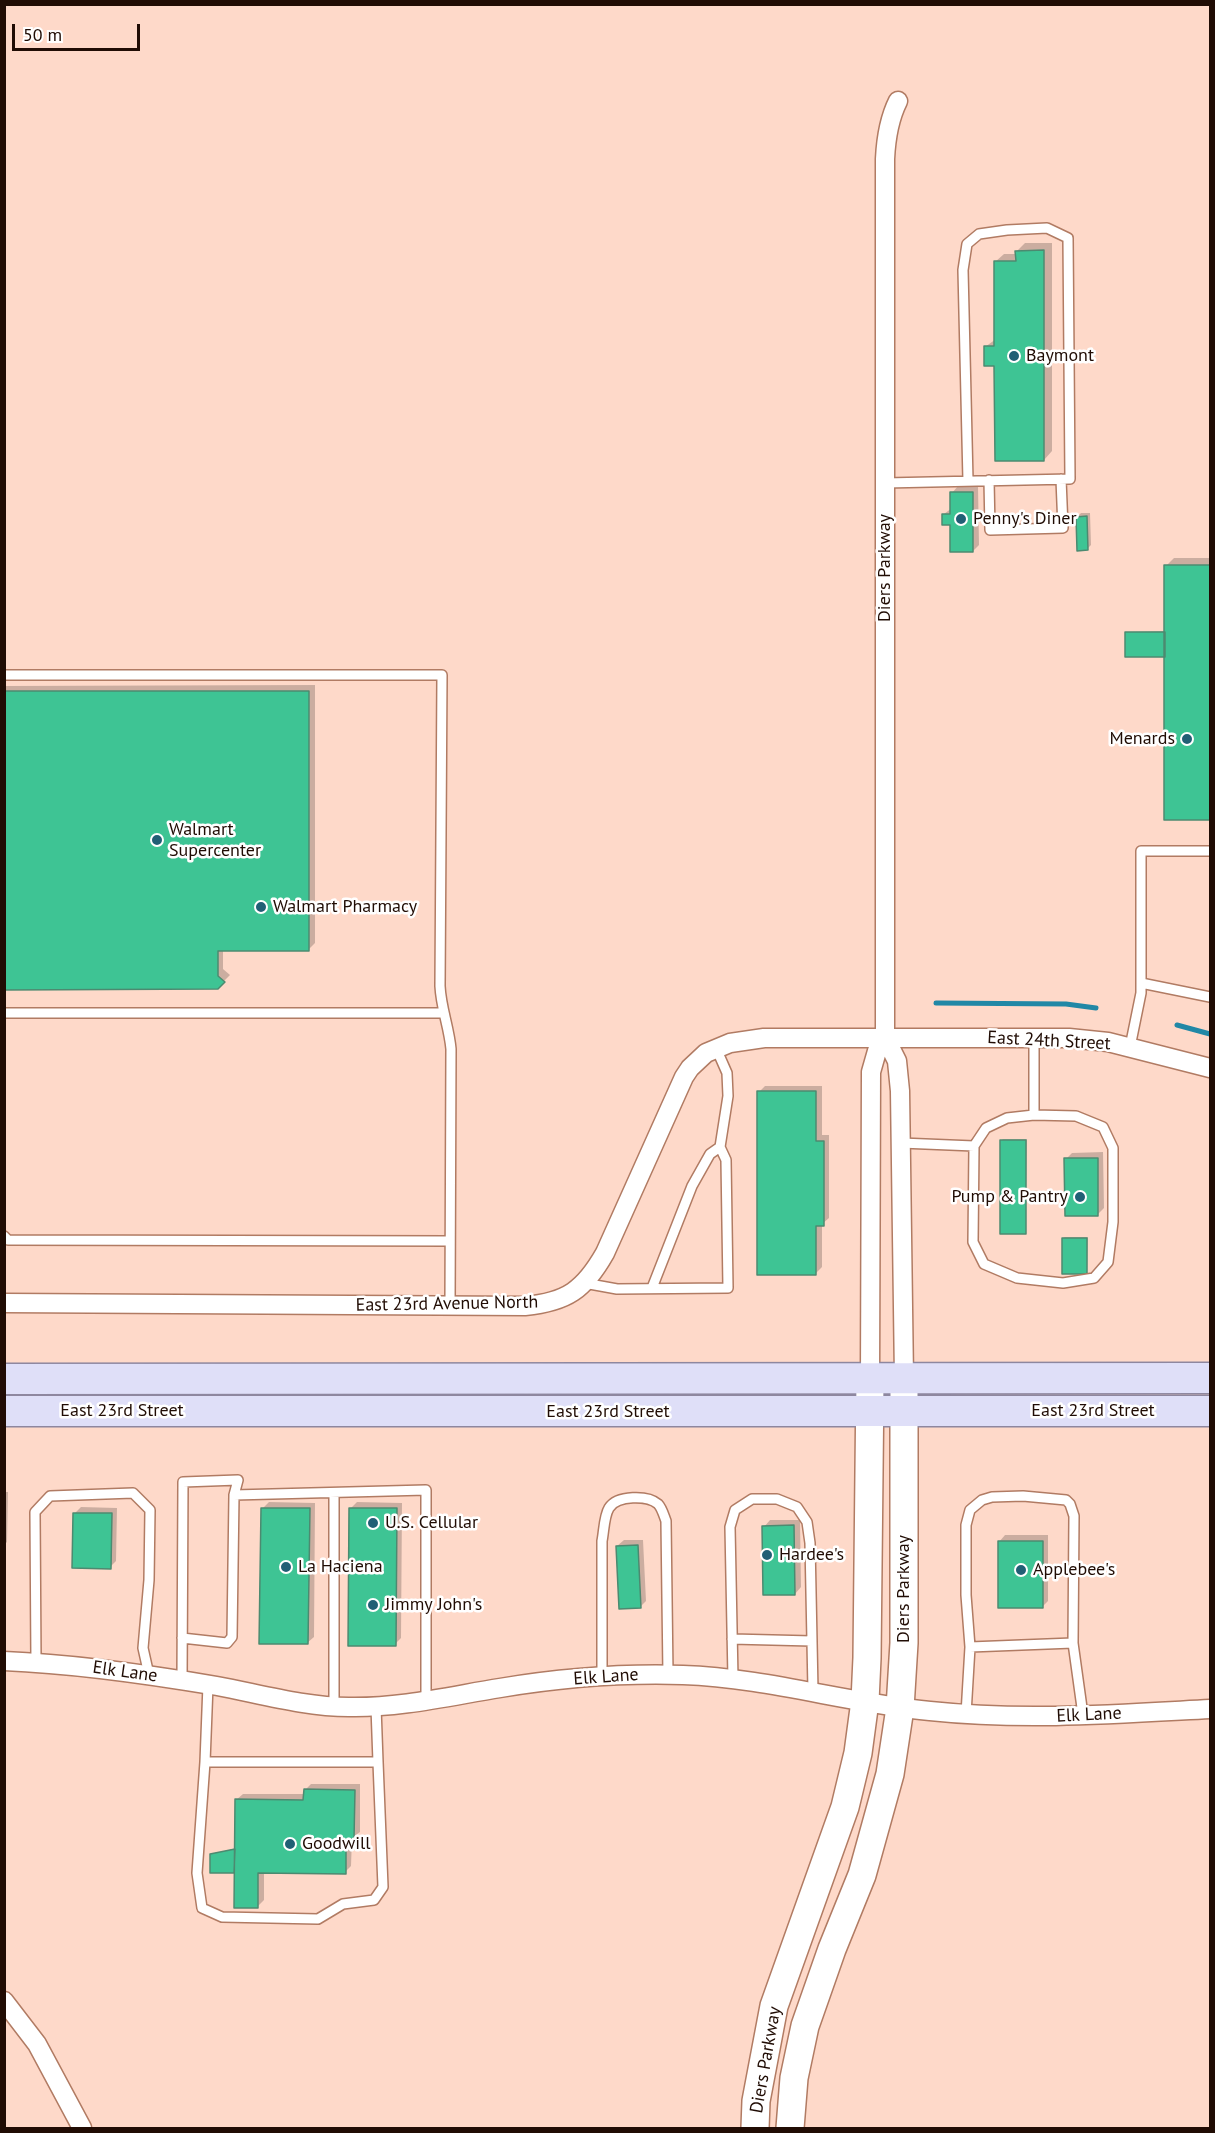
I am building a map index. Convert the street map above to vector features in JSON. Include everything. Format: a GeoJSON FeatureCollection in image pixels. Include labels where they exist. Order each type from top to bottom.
{"type":"FeatureCollection","features":[{"type":"Feature","properties":{"kind":"main road","name":"East 23rd Street"},"geometry":{"type":"LineString","coordinates":[[4,1379],[1210,1378]]}},
{"type":"Feature","properties":{"kind":"main road","name":"Diers Parkway"},"geometry":{"type":"LineString","coordinates":[[755,2128],[756,2101],[774,2006],[845,1807],[858,1753],[865,1701],[867,1658],[870,1379]]}},
{"type":"Feature","properties":{"kind":"main road","name":"Diers Parkway"},"geometry":{"type":"LineString","coordinates":[[790,2128],[794,2078],[805,2026],[832,1949],[862,1875],[890,1774],[900,1708],[904,1643],[904,1379]]}},
{"type":"Feature","properties":{"kind":"main road","name":"East 23rd Street"},"geometry":{"type":"LineString","coordinates":[[4,1411],[1210,1411]]}},
{"type":"Feature","properties":{"kind":"street","name":"Diers Parkway"},"geometry":{"type":"LineString","coordinates":[[870,1379],[871,1072],[877,1051],[885,1037],[885,159],[886,138],[892,112],[898,101]]}},
{"type":"Feature","properties":{"kind":"street","name":"Diers Parkway"},"geometry":{"type":"LineString","coordinates":[[885,1037],[892,1048],[899,1069],[904,1379]]}},
{"type":"Feature","properties":{"kind":"street","name":"East 24th Street"},"geometry":{"type":"LineString","coordinates":[[885,1037],[1085,1039],[1130,1047],[1210,1068]]}},
{"type":"Feature","properties":{"kind":"street","name":"East 23rd Avenue North"},"geometry":{"type":"LineString","coordinates":[[4,1303],[540,1305],[563,1299],[584,1283],[605,1253],[684,1077],[698,1060],[716,1048],[744,1040],[885,1037]]}},
{"type":"Feature","properties":{"kind":"street","name":"Elk Lane"},"geometry":{"type":"LineString","coordinates":[[4,1661],[149,1675],[334,1706],[376,1707],[519,1685],[602,1677],[668,1675],[733,1679],[813,1691],[900,1708],[966,1714],[1018,1717],[1210,1708]]}},
{"type":"Feature","properties":{"kind":"street"},"geometry":{"type":"LineString","coordinates":[[4,2001],[37,2044],[82,2128]]}},
{"type":"Feature","properties":{"kind":"lane"},"geometry":{"type":"LineString","coordinates":[[885,483],[1070,479],[1068,238],[1047,228],[979,234],[967,244],[963,270],[968,481]]}},
{"type":"Feature","properties":{"kind":"lane"},"geometry":{"type":"LineString","coordinates":[[989,480],[990,530],[1063,528],[1061,479]]}},
{"type":"Feature","properties":{"kind":"lane"},"geometry":{"type":"LineString","coordinates":[[4,675],[442,675],[440,986],[443,1014],[451,1049],[450,1305]]}},
{"type":"Feature","properties":{"kind":"lane"},"geometry":{"type":"LineString","coordinates":[[1130,1047],[1140,1007],[1141,851],[1210,851]]}},
{"type":"Feature","properties":{"kind":"lane"},"geometry":{"type":"LineString","coordinates":[[1141,983],[1210,998]]}},
{"type":"Feature","properties":{"kind":"lane"},"geometry":{"type":"LineString","coordinates":[[4,1013],[443,1014]]}},
{"type":"Feature","properties":{"kind":"lane"},"geometry":{"type":"LineString","coordinates":[[1034,1038],[1034,1114]]}},
{"type":"Feature","properties":{"kind":"lane"},"geometry":{"type":"LineString","coordinates":[[584,1283],[617,1288],[728,1288],[726,1160],[720,1147],[729,1096],[727,1073],[716,1048]]}},
{"type":"Feature","properties":{"kind":"lane"},"geometry":{"type":"LineString","coordinates":[[1034,1114],[1076,1116],[1103,1127],[1113,1148],[1113,1222],[1108,1262],[1094,1278],[1063,1283],[1017,1278],[984,1264],[973,1242],[974,1146],[986,1128],[1007,1118],[1034,1114]]}},
{"type":"Feature","properties":{"kind":"lane"},"geometry":{"type":"LineString","coordinates":[[901,1143],[974,1146]]}},
{"type":"Feature","properties":{"kind":"lane"},"geometry":{"type":"LineString","coordinates":[[652,1288],[692,1186],[710,1154],[720,1147]]}},
{"type":"Feature","properties":{"kind":"lane"},"geometry":{"type":"LineString","coordinates":[[4,1236],[8,1240],[450,1241]]}},
{"type":"Feature","properties":{"kind":"lane"},"geometry":{"type":"LineString","coordinates":[[182,1638],[227,1643],[232,1637],[234,1495],[238,1480],[183,1482],[182,1638],[182,1680]]}},
{"type":"Feature","properties":{"kind":"lane"},"geometry":{"type":"LineString","coordinates":[[234,1495],[426,1490],[426,1701]]}},
{"type":"Feature","properties":{"kind":"lane"},"geometry":{"type":"LineString","coordinates":[[36,1663],[35,1512],[50,1496],[133,1493],[150,1510],[149,1580],[143,1648],[149,1675]]}},
{"type":"Feature","properties":{"kind":"lane"},"geometry":{"type":"LineString","coordinates":[[334,1493],[334,1706]]}},
{"type":"Feature","properties":{"kind":"lane"},"geometry":{"type":"LineString","coordinates":[[966,1714],[970,1647],[966,1595],[968,1517],[970,1510],[982,1500],[1006,1496],[1065,1500],[1070,1504],[1074,1515],[1072,1643],[1083,1715]]}},
{"type":"Feature","properties":{"kind":"lane"},"geometry":{"type":"LineString","coordinates":[[602,1677],[602,1541],[609,1508],[616,1502],[632,1498],[651,1500],[660,1505],[666,1521],[668,1675]]}},
{"type":"Feature","properties":{"kind":"lane"},"geometry":{"type":"LineString","coordinates":[[733,1679],[730,1527],[735,1510],[752,1499],[777,1498],[797,1507],[807,1522],[810,1543],[813,1691]]}},
{"type":"Feature","properties":{"kind":"lane"},"geometry":{"type":"LineString","coordinates":[[732,1640],[812,1641]]}},
{"type":"Feature","properties":{"kind":"lane"},"geometry":{"type":"LineString","coordinates":[[970,1647],[1072,1643]]}},
{"type":"Feature","properties":{"kind":"lane"},"geometry":{"type":"LineString","coordinates":[[208,1685],[197,1873],[202,1908],[222,1917],[318,1919],[343,1904],[374,1900],[383,1887],[376,1707]]}},
{"type":"Feature","properties":{"kind":"lane"},"geometry":{"type":"LineString","coordinates":[[205,1762],[378,1762]]}},
{"type":"Feature","properties":{"kind":"building","name":"Baymont"},"geometry":{"type":"Polygon","coordinates":[[[1044,250],[1044,461],[995,461],[994,366],[984,366],[984,346],[994,346],[994,261],[1016,261],[1015,251],[1044,250]]]}},
{"type":"Feature","properties":{"kind":"building"},"geometry":{"type":"Polygon","coordinates":[[[950,492],[973,492],[973,552],[950,552],[950,525],[942,525],[942,514],[950,514],[950,492]]]}},
{"type":"Feature","properties":{"kind":"building"},"geometry":{"type":"Polygon","coordinates":[[[1087,516],[1088,550],[1077,551],[1076,517],[1087,516]]]}},
{"type":"Feature","properties":{"kind":"building","name":"Menards"},"geometry":{"type":"Polygon","coordinates":[[[1164,565],[1210,565],[1210,820],[1164,820],[1164,565]]]}},
{"type":"Feature","properties":{"kind":"building"},"geometry":{"type":"Polygon","coordinates":[[[1125,632],[1165,632],[1165,657],[1125,657],[1125,632]]]}},
{"type":"Feature","properties":{"kind":"building","name":"Walmart Supercenter"},"geometry":{"type":"Polygon","coordinates":[[[4,691],[309,691],[309,951],[218,951],[218,976],[225,982],[218,989],[4,990],[4,691]]]}},
{"type":"Feature","properties":{"kind":"building"},"geometry":{"type":"Polygon","coordinates":[[[757,1091],[816,1091],[816,1141],[824,1141],[824,1226],[816,1226],[816,1275],[757,1275],[757,1091]]]}},
{"type":"Feature","properties":{"kind":"building"},"geometry":{"type":"Polygon","coordinates":[[[1000,1140],[1026,1140],[1026,1234],[1000,1234],[1000,1140]]]}},
{"type":"Feature","properties":{"kind":"building"},"geometry":{"type":"Polygon","coordinates":[[[1064,1158],[1098,1158],[1098,1216],[1065,1216],[1064,1158]]]}},
{"type":"Feature","properties":{"kind":"building"},"geometry":{"type":"Polygon","coordinates":[[[1062,1238],[1087,1238],[1087,1274],[1062,1274],[1062,1238]]]}},
{"type":"Feature","properties":{"kind":"building"},"geometry":{"type":"Polygon","coordinates":[[[261,1508],[310,1508],[308,1644],[259,1644],[261,1508]]]}},
{"type":"Feature","properties":{"kind":"building"},"geometry":{"type":"Polygon","coordinates":[[[349,1508],[397,1508],[396,1646],[348,1646],[349,1508]]]}},
{"type":"Feature","properties":{"kind":"building"},"geometry":{"type":"Polygon","coordinates":[[[73,1513],[112,1513],[111,1569],[72,1568],[73,1513]]]}},
{"type":"Feature","properties":{"kind":"building"},"geometry":{"type":"Polygon","coordinates":[[[794,1525],[795,1595],[763,1595],[762,1526],[794,1525]]]}},
{"type":"Feature","properties":{"kind":"building"},"geometry":{"type":"Polygon","coordinates":[[[998,1541],[1043,1541],[1043,1608],[998,1608],[998,1541]]]}},
{"type":"Feature","properties":{"kind":"building"},"geometry":{"type":"Polygon","coordinates":[[[638,1545],[641,1608],[619,1609],[616,1546],[638,1545]]]}},
{"type":"Feature","properties":{"kind":"building","name":"Goodwill"},"geometry":{"type":"Polygon","coordinates":[[[304,1789],[355,1790],[354,1839],[346,1839],[346,1874],[258,1873],[258,1908],[234,1908],[235,1799],[303,1800],[304,1789]]]}},
{"type":"Feature","properties":{"kind":"building"},"geometry":{"type":"Polygon","coordinates":[[[235,1849],[234,1873],[210,1873],[210,1854],[235,1849]]]}},
{"type":"Feature","properties":{"kind":"waterway"},"geometry":{"type":"LineString","coordinates":[[936,1003],[1066,1004],[1096,1008]]}},
{"type":"Feature","properties":{"kind":"waterway"},"geometry":{"type":"LineString","coordinates":[[1177,1025],[1210,1034]]}},
{"type":"Feature","properties":{"kind":"place","name":"Baymont"},"geometry":{"type":"Point","coordinates":[1014,356]}},
{"type":"Feature","properties":{"kind":"place","name":"Penny's Diner"},"geometry":{"type":"Point","coordinates":[961,519]}},
{"type":"Feature","properties":{"kind":"place","name":"Menards"},"geometry":{"type":"Point","coordinates":[1187,739]}},
{"type":"Feature","properties":{"kind":"place","name":"Walmart Supercenter"},"geometry":{"type":"Point","coordinates":[157,840]}},
{"type":"Feature","properties":{"kind":"place","name":"Walmart Pharmacy"},"geometry":{"type":"Point","coordinates":[261,907]}},
{"type":"Feature","properties":{"kind":"place","name":"Pump & Pantry"},"geometry":{"type":"Point","coordinates":[1080,1197]}},
{"type":"Feature","properties":{"kind":"place","name":"U.S. Cellular"},"geometry":{"type":"Point","coordinates":[373,1523]}},
{"type":"Feature","properties":{"kind":"place","name":"Hardee's"},"geometry":{"type":"Point","coordinates":[767,1555]}},
{"type":"Feature","properties":{"kind":"place","name":"La Haciena"},"geometry":{"type":"Point","coordinates":[286,1567]}},
{"type":"Feature","properties":{"kind":"place","name":"Applebee's"},"geometry":{"type":"Point","coordinates":[1021,1570]}},
{"type":"Feature","properties":{"kind":"place","name":"Jimmy John's"},"geometry":{"type":"Point","coordinates":[373,1605]}},
{"type":"Feature","properties":{"kind":"place","name":"Goodwill"},"geometry":{"type":"Point","coordinates":[290,1844]}}]}
